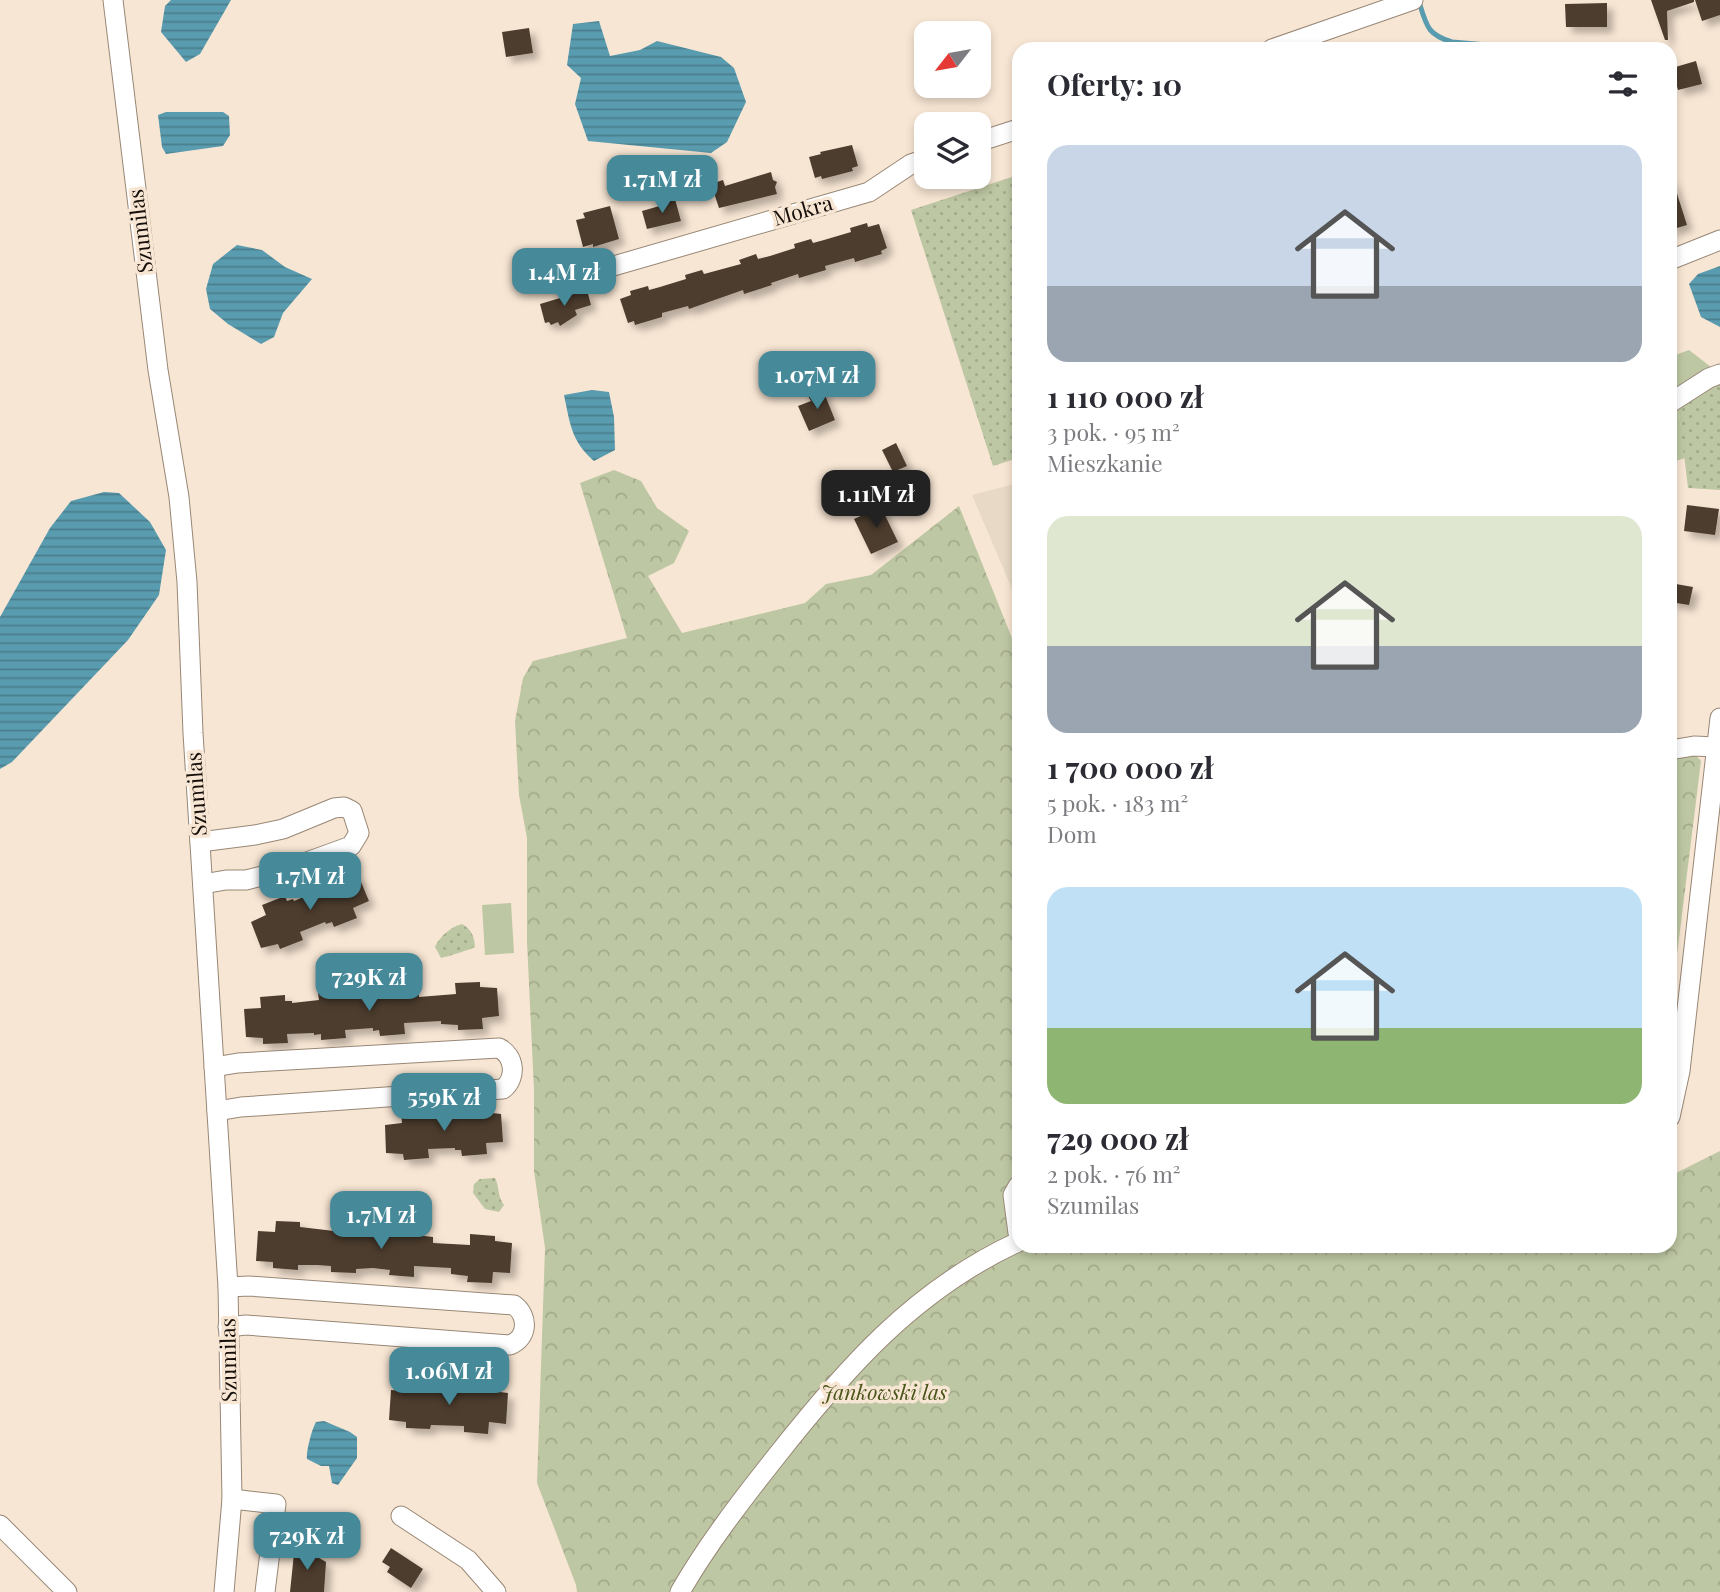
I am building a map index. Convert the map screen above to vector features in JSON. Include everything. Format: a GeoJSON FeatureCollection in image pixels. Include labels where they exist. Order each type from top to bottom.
{"type":"FeatureCollection","features":[{"type":"Feature","properties":{"kind":"street","name":"Szumilas"},"geometry":{"type":"LineString","coordinates":[[113,0],[158,370],[179,497],[187,582],[200,842],[228,1287],[232,1499],[224,1592]]}},
{"type":"Feature","properties":{"kind":"street"},"geometry":{"type":"LineString","coordinates":[[1292,42],[1413,0]]}},
{"type":"Feature","properties":{"kind":"street"},"geometry":{"type":"LineString","coordinates":[[991,138],[1012,132]]}},
{"type":"Feature","properties":{"kind":"street","name":"Mokra"},"geometry":{"type":"LineString","coordinates":[[593,272],[869,192],[914,163]]}},
{"type":"Feature","properties":{"kind":"street"},"geometry":{"type":"LineString","coordinates":[[1677,257],[1720,240]]}},
{"type":"Feature","properties":{"kind":"street"},"geometry":{"type":"LineString","coordinates":[[1677,399],[1720,374]]}},
{"type":"Feature","properties":{"kind":"street"},"geometry":{"type":"LineString","coordinates":[[1677,1085],[1720,718]]}},
{"type":"Feature","properties":{"kind":"street"},"geometry":{"type":"LineString","coordinates":[[1677,749],[1716,747]]}},
{"type":"Feature","properties":{"kind":"street"},"geometry":{"type":"LineString","coordinates":[[200,842],[283,829],[334,808],[344,807],[352,811],[359,833],[351,846],[282,872],[246,880],[203,884]]}},
{"type":"Feature","properties":{"kind":"street"},"geometry":{"type":"LineString","coordinates":[[214,1067],[251,1062],[499,1048],[508,1052],[511,1060],[512,1077],[503,1089],[241,1107],[217,1111]]}},
{"type":"Feature","properties":{"kind":"street"},"geometry":{"type":"LineString","coordinates":[[680,1592],[748,1492],[812,1411],[882,1334],[912,1308],[968,1268],[1012,1245]]}},
{"type":"Feature","properties":{"kind":"street"},"geometry":{"type":"LineString","coordinates":[[228,1287],[249,1286],[514,1305],[525,1318],[524,1334],[519,1342],[510,1345],[246,1325],[228,1327]]}},
{"type":"Feature","properties":{"kind":"street"},"geometry":{"type":"LineString","coordinates":[[232,1499],[276,1504],[265,1592]]}},
{"type":"Feature","properties":{"kind":"street"},"geometry":{"type":"LineString","coordinates":[[401,1516],[468,1560],[496,1592]]}},
{"type":"Feature","properties":{"kind":"street"},"geometry":{"type":"LineString","coordinates":[[0,1525],[67,1592]]}},
{"type":"Feature","properties":{"kind":"shaded area"},"geometry":{"type":"Polygon","coordinates":[[[1012,485],[1012,589],[972,495],[1012,485]]]}},
{"type":"Feature","properties":{"kind":"green space"},"geometry":{"type":"Polygon","coordinates":[[[1012,177],[1012,460],[993,466],[911,210],[975,189],[991,189],[991,184],[1012,177]]]}},
{"type":"Feature","properties":{"kind":"green space"},"geometry":{"type":"Polygon","coordinates":[[[1689,350],[1720,374],[1679,413],[1685,458],[1677,461],[1677,354],[1689,350]]]}},
{"type":"Feature","properties":{"kind":"green space"},"geometry":{"type":"Polygon","coordinates":[[[1720,378],[1720,490],[1688,488],[1679,413],[1685,400],[1720,378]]]}},
{"type":"Feature","properties":{"kind":"green space","name":"Jankowski las"},"geometry":{"type":"Polygon","coordinates":[[[614,470],[641,481],[657,508],[689,531],[674,563],[648,576],[682,633],[805,603],[826,584],[871,575],[959,506],[1012,638],[1012,1253],[1677,1253],[1677,1172],[1720,1151],[1720,1592],[577,1592],[537,1483],[545,1248],[534,1171],[534,1090],[527,942],[527,838],[519,795],[515,721],[523,678],[533,661],[627,638],[580,483],[614,470]]]}},
{"type":"Feature","properties":{"kind":"green space"},"geometry":{"type":"Polygon","coordinates":[[[1691,750],[1701,761],[1677,955],[1677,755],[1691,750]]]}},
{"type":"Feature","properties":{"kind":"green space"},"geometry":{"type":"Polygon","coordinates":[[[511,903],[514,953],[485,955],[482,905],[511,903]]]}},
{"type":"Feature","properties":{"kind":"green space"},"geometry":{"type":"Polygon","coordinates":[[[462,924],[472,934],[475,947],[441,958],[435,947],[437,943],[450,930],[462,924]]]}},
{"type":"Feature","properties":{"kind":"green space"},"geometry":{"type":"Polygon","coordinates":[[[495,1178],[504,1205],[499,1212],[485,1209],[473,1193],[474,1184],[480,1179],[495,1178]]]}},
{"type":"Feature","properties":{"kind":"water"},"geometry":{"type":"Polygon","coordinates":[[[171,0],[231,0],[200,54],[186,62],[161,32],[165,6],[171,0]]]}},
{"type":"Feature","properties":{"kind":"water"},"geometry":{"type":"Polygon","coordinates":[[[599,21],[610,56],[640,50],[657,41],[721,57],[734,68],[746,102],[727,142],[711,153],[588,141],[575,104],[581,78],[567,65],[573,24],[599,21]]]}},
{"type":"Feature","properties":{"kind":"water"},"geometry":{"type":"Polygon","coordinates":[[[166,112],[223,112],[229,116],[230,135],[223,146],[166,154],[162,147],[158,115],[166,112]]]}},
{"type":"Feature","properties":{"kind":"water"},"geometry":{"type":"Polygon","coordinates":[[[237,245],[262,250],[285,267],[312,279],[283,313],[274,337],[261,344],[228,324],[210,309],[206,289],[213,264],[237,245]]]}},
{"type":"Feature","properties":{"kind":"water"},"geometry":{"type":"Polygon","coordinates":[[[1720,266],[1720,327],[1701,317],[1689,284],[1698,274],[1720,266]]]}},
{"type":"Feature","properties":{"kind":"water"},"geometry":{"type":"Polygon","coordinates":[[[592,390],[609,392],[614,417],[615,450],[594,461],[576,439],[564,395],[592,390]]]}},
{"type":"Feature","properties":{"kind":"water"},"geometry":{"type":"Polygon","coordinates":[[[104,492],[119,493],[150,522],[166,550],[159,595],[128,640],[12,762],[0,769],[0,617],[50,528],[71,501],[104,492]]]}},
{"type":"Feature","properties":{"kind":"water"},"geometry":{"type":"Polygon","coordinates":[[[324,1421],[357,1437],[357,1458],[338,1485],[332,1483],[329,1466],[321,1466],[307,1459],[314,1425],[324,1421]]]}},
{"type":"Feature","properties":{"kind":"building"},"geometry":{"type":"Polygon","coordinates":[[[1651,0],[1694,0],[1667,11],[1668,40],[1665,40],[1651,0]]]}},
{"type":"Feature","properties":{"kind":"building"},"geometry":{"type":"Polygon","coordinates":[[[1695,0],[1720,0],[1720,15],[1702,21],[1695,0]]]}},
{"type":"Feature","properties":{"kind":"building"},"geometry":{"type":"Polygon","coordinates":[[[1607,3],[1607,27],[1566,27],[1565,4],[1607,3]]]}},
{"type":"Feature","properties":{"kind":"building"},"geometry":{"type":"Polygon","coordinates":[[[529,28],[533,53],[506,57],[502,32],[529,28]]]}},
{"type":"Feature","properties":{"kind":"building"},"geometry":{"type":"Polygon","coordinates":[[[1696,61],[1702,84],[1678,90],[1677,67],[1696,61]]]}},
{"type":"Feature","properties":{"kind":"building"},"geometry":{"type":"Polygon","coordinates":[[[852,145],[858,166],[852,168],[853,171],[822,179],[821,176],[815,178],[809,157],[852,145]]]}},
{"type":"Feature","properties":{"kind":"building"},"geometry":{"type":"Polygon","coordinates":[[[771,172],[773,180],[777,182],[777,194],[719,208],[711,184],[723,180],[725,186],[771,172]]]}},
{"type":"Feature","properties":{"kind":"building"},"geometry":{"type":"Polygon","coordinates":[[[1677,194],[1687,225],[1677,228],[1677,194]]]}},
{"type":"Feature","properties":{"kind":"building"},"geometry":{"type":"Polygon","coordinates":[[[675,199],[681,221],[647,229],[642,211],[675,199]]]}},
{"type":"Feature","properties":{"kind":"building"},"geometry":{"type":"Polygon","coordinates":[[[610,206],[619,239],[593,247],[593,244],[583,247],[576,220],[585,218],[583,213],[610,206]]]}},
{"type":"Feature","properties":{"kind":"building"},"geometry":{"type":"Polygon","coordinates":[[[867,223],[868,227],[879,224],[887,248],[881,251],[882,254],[855,262],[854,258],[825,266],[826,270],[799,278],[798,274],[744,294],[743,290],[689,309],[688,306],[662,313],[662,317],[635,325],[634,321],[628,323],[620,299],[631,295],[630,291],[648,286],[649,290],[686,279],[685,275],[702,270],[704,274],[741,264],[739,260],[756,254],[758,259],[770,256],[795,248],[794,244],[811,239],[813,243],[824,240],[851,232],[850,228],[867,223]]]}},
{"type":"Feature","properties":{"kind":"building"},"geometry":{"type":"Polygon","coordinates":[[[587,290],[591,305],[575,310],[577,315],[560,326],[558,322],[551,325],[549,322],[545,323],[540,304],[587,290]]]}},
{"type":"Feature","properties":{"kind":"building"},"geometry":{"type":"Polygon","coordinates":[[[823,390],[835,420],[809,431],[798,406],[811,401],[808,396],[823,390]]]}},
{"type":"Feature","properties":{"kind":"building"},"geometry":{"type":"Polygon","coordinates":[[[896,443],[907,466],[893,472],[882,450],[896,443]]]}},
{"type":"Feature","properties":{"kind":"building"},"geometry":{"type":"Polygon","coordinates":[[[1687,505],[1719,509],[1715,535],[1684,531],[1687,505]]]}},
{"type":"Feature","properties":{"kind":"building"},"geometry":{"type":"Polygon","coordinates":[[[881,507],[898,542],[871,554],[854,519],[881,507]]]}},
{"type":"Feature","properties":{"kind":"building"},"geometry":{"type":"Polygon","coordinates":[[[1677,584],[1693,587],[1689,605],[1677,603],[1677,584]]]}},
{"type":"Feature","properties":{"kind":"building"},"geometry":{"type":"Polygon","coordinates":[[[340,874],[342,879],[358,875],[369,901],[353,908],[357,918],[334,927],[332,922],[325,922],[300,932],[303,940],[280,949],[278,944],[261,948],[251,922],[266,915],[262,905],[285,896],[287,901],[294,901],[320,890],[317,883],[340,874]]]}},
{"type":"Feature","properties":{"kind":"building"},"geometry":{"type":"Polygon","coordinates":[[[480,982],[480,987],[497,988],[499,1016],[482,1018],[483,1029],[458,1030],[458,1025],[441,1024],[441,1021],[404,1023],[405,1034],[380,1036],[379,1030],[373,1031],[373,1028],[345,1030],[346,1038],[321,1040],[321,1034],[287,1034],[288,1043],[263,1044],[263,1038],[246,1037],[244,1009],[261,1008],[260,997],[285,995],[285,1001],[292,1003],[319,1000],[318,993],[343,991],[343,997],[350,999],[377,996],[376,989],[401,987],[402,993],[419,994],[419,997],[456,994],[455,983],[480,982]]]}},
{"type":"Feature","properties":{"kind":"building"},"geometry":{"type":"Polygon","coordinates":[[[484,1107],[484,1112],[501,1114],[503,1142],[486,1143],[487,1154],[462,1156],[461,1150],[455,1148],[428,1149],[429,1158],[404,1160],[403,1154],[386,1153],[385,1125],[402,1123],[401,1112],[426,1111],[426,1116],[433,1118],[460,1117],[459,1108],[484,1107]]]}},
{"type":"Feature","properties":{"kind":"building"},"geometry":{"type":"Polygon","coordinates":[[[276,1221],[300,1222],[300,1227],[334,1231],[334,1224],[359,1226],[358,1231],[392,1235],[392,1228],[417,1230],[416,1235],[433,1237],[433,1243],[470,1245],[470,1234],[495,1236],[495,1241],[512,1243],[510,1273],[493,1272],[492,1283],[467,1282],[468,1276],[451,1274],[451,1268],[414,1266],[414,1277],[389,1275],[390,1270],[373,1268],[356,1269],[356,1273],[331,1272],[331,1266],[317,1265],[298,1265],[298,1270],[273,1268],[273,1262],[256,1261],[258,1231],[275,1232],[276,1221]]]}},
{"type":"Feature","properties":{"kind":"building"},"geometry":{"type":"Polygon","coordinates":[[[409,1380],[434,1382],[433,1387],[467,1391],[467,1384],[492,1386],[491,1391],[508,1393],[506,1424],[489,1422],[488,1434],[464,1432],[464,1426],[431,1425],[430,1429],[406,1428],[406,1422],[389,1420],[391,1390],[408,1391],[409,1380]]]}},
{"type":"Feature","properties":{"kind":"building"},"geometry":{"type":"Polygon","coordinates":[[[295,1544],[326,1562],[324,1592],[290,1592],[295,1544]]]}},
{"type":"Feature","properties":{"kind":"building"},"geometry":{"type":"Polygon","coordinates":[[[391,1548],[423,1569],[411,1588],[387,1572],[390,1567],[382,1562],[391,1548]]]}},
{"type":"Feature","properties":{"kind":"waterway"},"geometry":{"type":"LineString","coordinates":[[1420,5],[1430,30],[1452,42]]}}]}
